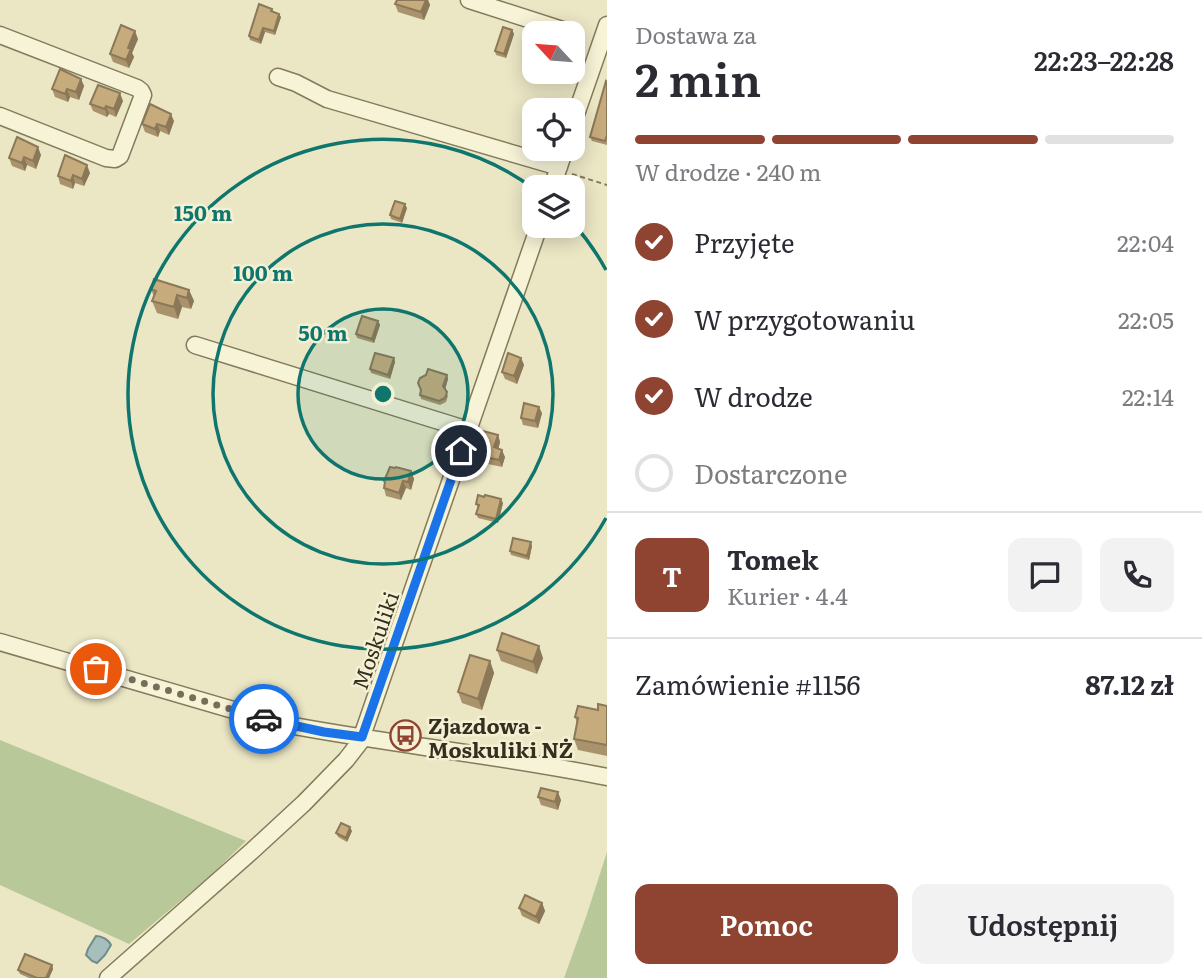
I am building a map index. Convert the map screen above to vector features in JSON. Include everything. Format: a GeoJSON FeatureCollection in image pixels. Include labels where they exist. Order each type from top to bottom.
{"type":"FeatureCollection","features":[{"type":"Feature","properties":{"kind":"street"},"geometry":{"type":"LineString","coordinates":[[470,0],[535,21]]}},
{"type":"Feature","properties":{"kind":"street"},"geometry":{"type":"LineString","coordinates":[[582,98],[607,25]]}},
{"type":"Feature","properties":{"kind":"street"},"geometry":{"type":"LineString","coordinates":[[0,35],[137,88],[143,95],[120,156],[115,159],[106,158],[0,116]]}},
{"type":"Feature","properties":{"kind":"street"},"geometry":{"type":"LineString","coordinates":[[585,37],[601,43]]}},
{"type":"Feature","properties":{"kind":"street"},"geometry":{"type":"LineString","coordinates":[[278,77],[327,99],[559,168]]}},
{"type":"Feature","properties":{"kind":"street"},"geometry":{"type":"LineString","coordinates":[[556,175],[561,161]]}},
{"type":"Feature","properties":{"kind":"street","name":"Moskuliki"},"geometry":{"type":"LineString","coordinates":[[108,978],[304,803],[353,752],[362,737],[535,238]]}},
{"type":"Feature","properties":{"kind":"street"},"geometry":{"type":"LineString","coordinates":[[195,345],[468,430]]}},
{"type":"Feature","properties":{"kind":"street"},"geometry":{"type":"LineString","coordinates":[[0,642],[261,718],[324,732],[607,777]]}},
{"type":"Feature","properties":{"kind":"path"},"geometry":{"type":"LineString","coordinates":[[559,168],[607,185]]}},
{"type":"Feature","properties":{"kind":"green space"},"geometry":{"type":"Polygon","coordinates":[[[0,740],[246,841],[210,876],[129,944],[0,885],[0,740]]]}},
{"type":"Feature","properties":{"kind":"green space"},"geometry":{"type":"Polygon","coordinates":[[[607,852],[607,978],[564,978],[587,914],[607,852]]]}},
{"type":"Feature","properties":{"kind":"water"},"geometry":{"type":"Polygon","coordinates":[[[96,936],[109,941],[111,945],[97,963],[86,955],[96,936]]]}},
{"type":"Feature","properties":{"kind":"building"},"geometry":{"type":"Polygon","coordinates":[[[397,0],[426,0],[421,12],[395,4],[397,0]]]}},
{"type":"Feature","properties":{"kind":"building"},"geometry":{"type":"Polygon","coordinates":[[[259,4],[279,14],[274,31],[263,28],[259,40],[249,36],[259,4]]]}},
{"type":"Feature","properties":{"kind":"building"},"geometry":{"type":"Polygon","coordinates":[[[121,25],[135,31],[126,60],[110,54],[121,25]]]}},
{"type":"Feature","properties":{"kind":"building"},"geometry":{"type":"Polygon","coordinates":[[[503,27],[512,30],[504,54],[495,51],[503,27]]]}},
{"type":"Feature","properties":{"kind":"building"},"geometry":{"type":"Polygon","coordinates":[[[60,69],[81,79],[76,92],[67,89],[65,94],[52,89],[60,69]]]}},
{"type":"Feature","properties":{"kind":"building"},"geometry":{"type":"Polygon","coordinates":[[[606,81],[607,135],[605,141],[590,137],[606,81]]]}},
{"type":"Feature","properties":{"kind":"building"},"geometry":{"type":"Polygon","coordinates":[[[98,85],[120,93],[114,109],[90,104],[98,85]]]}},
{"type":"Feature","properties":{"kind":"building"},"geometry":{"type":"Polygon","coordinates":[[[150,104],[171,114],[166,127],[157,124],[155,129],[142,124],[150,104]]]}},
{"type":"Feature","properties":{"kind":"building"},"geometry":{"type":"Polygon","coordinates":[[[17,137],[38,147],[33,161],[24,157],[22,163],[9,158],[17,137]]]}},
{"type":"Feature","properties":{"kind":"building"},"geometry":{"type":"Polygon","coordinates":[[[65,155],[87,165],[82,179],[73,175],[71,181],[58,176],[65,155]]]}},
{"type":"Feature","properties":{"kind":"building"},"geometry":{"type":"Polygon","coordinates":[[[395,201],[405,204],[400,219],[390,215],[395,201]]]}},
{"type":"Feature","properties":{"kind":"building"},"geometry":{"type":"Polygon","coordinates":[[[154,279],[189,290],[187,298],[177,295],[174,307],[152,301],[156,291],[151,289],[154,279]]]}},
{"type":"Feature","properties":{"kind":"building"},"geometry":{"type":"Polygon","coordinates":[[[362,316],[378,321],[372,339],[356,334],[362,316]]]}},
{"type":"Feature","properties":{"kind":"building"},"geometry":{"type":"Polygon","coordinates":[[[375,353],[394,358],[388,375],[370,369],[375,353]]]}},
{"type":"Feature","properties":{"kind":"building"},"geometry":{"type":"Polygon","coordinates":[[[508,353],[521,358],[514,376],[502,372],[508,353]]]}},
{"type":"Feature","properties":{"kind":"building"},"geometry":{"type":"Polygon","coordinates":[[[428,369],[447,375],[443,386],[447,392],[445,398],[439,401],[420,395],[418,383],[428,369]]]}},
{"type":"Feature","properties":{"kind":"building"},"geometry":{"type":"Polygon","coordinates":[[[524,403],[539,407],[535,421],[521,418],[524,403]]]}},
{"type":"Feature","properties":{"kind":"building"},"geometry":{"type":"Polygon","coordinates":[[[483,431],[498,435],[494,447],[502,450],[499,460],[477,455],[483,431]]]}},
{"type":"Feature","properties":{"kind":"building"},"geometry":{"type":"Polygon","coordinates":[[[390,467],[411,471],[408,482],[403,481],[399,493],[384,488],[390,467]]]}},
{"type":"Feature","properties":{"kind":"building"},"geometry":{"type":"Polygon","coordinates":[[[478,495],[501,499],[496,519],[476,514],[478,495]]]}},
{"type":"Feature","properties":{"kind":"building"},"geometry":{"type":"Polygon","coordinates":[[[513,538],[531,542],[527,556],[510,551],[513,538]]]}},
{"type":"Feature","properties":{"kind":"building"},"geometry":{"type":"Polygon","coordinates":[[[502,633],[539,646],[533,662],[497,650],[502,633]]]}},
{"type":"Feature","properties":{"kind":"building"},"geometry":{"type":"Polygon","coordinates":[[[470,655],[490,661],[478,699],[458,692],[470,655]]]}},
{"type":"Feature","properties":{"kind":"building"},"geometry":{"type":"Polygon","coordinates":[[[598,704],[607,706],[607,745],[574,739],[578,706],[598,710],[598,704]]]}},
{"type":"Feature","properties":{"kind":"building"},"geometry":{"type":"Polygon","coordinates":[[[541,788],[558,792],[555,802],[538,797],[541,788]]]}},
{"type":"Feature","properties":{"kind":"building"},"geometry":{"type":"Polygon","coordinates":[[[341,823],[350,827],[346,838],[336,833],[341,823]]]}},
{"type":"Feature","properties":{"kind":"building"},"geometry":{"type":"Polygon","coordinates":[[[525,895],[542,903],[536,917],[519,908],[525,895]]]}},
{"type":"Feature","properties":{"kind":"building"},"geometry":{"type":"Polygon","coordinates":[[[25,954],[52,965],[46,978],[37,978],[18,970],[25,954]]]}},
{"type":"Feature","properties":{"kind":"way so far"},"geometry":{"type":"LineString","coordinates":[[96,669],[264,719]]}},
{"type":"Feature","properties":{"kind":"place","name":"Zjazdowa - Moskuliki NŻ"},"geometry":{"type":"Point","coordinates":[405,736]}},
{"type":"Feature","properties":{"kind":"route"},"geometry":{"type":"LineString","coordinates":[[264,719],[362,737],[461,451]]}}]}
